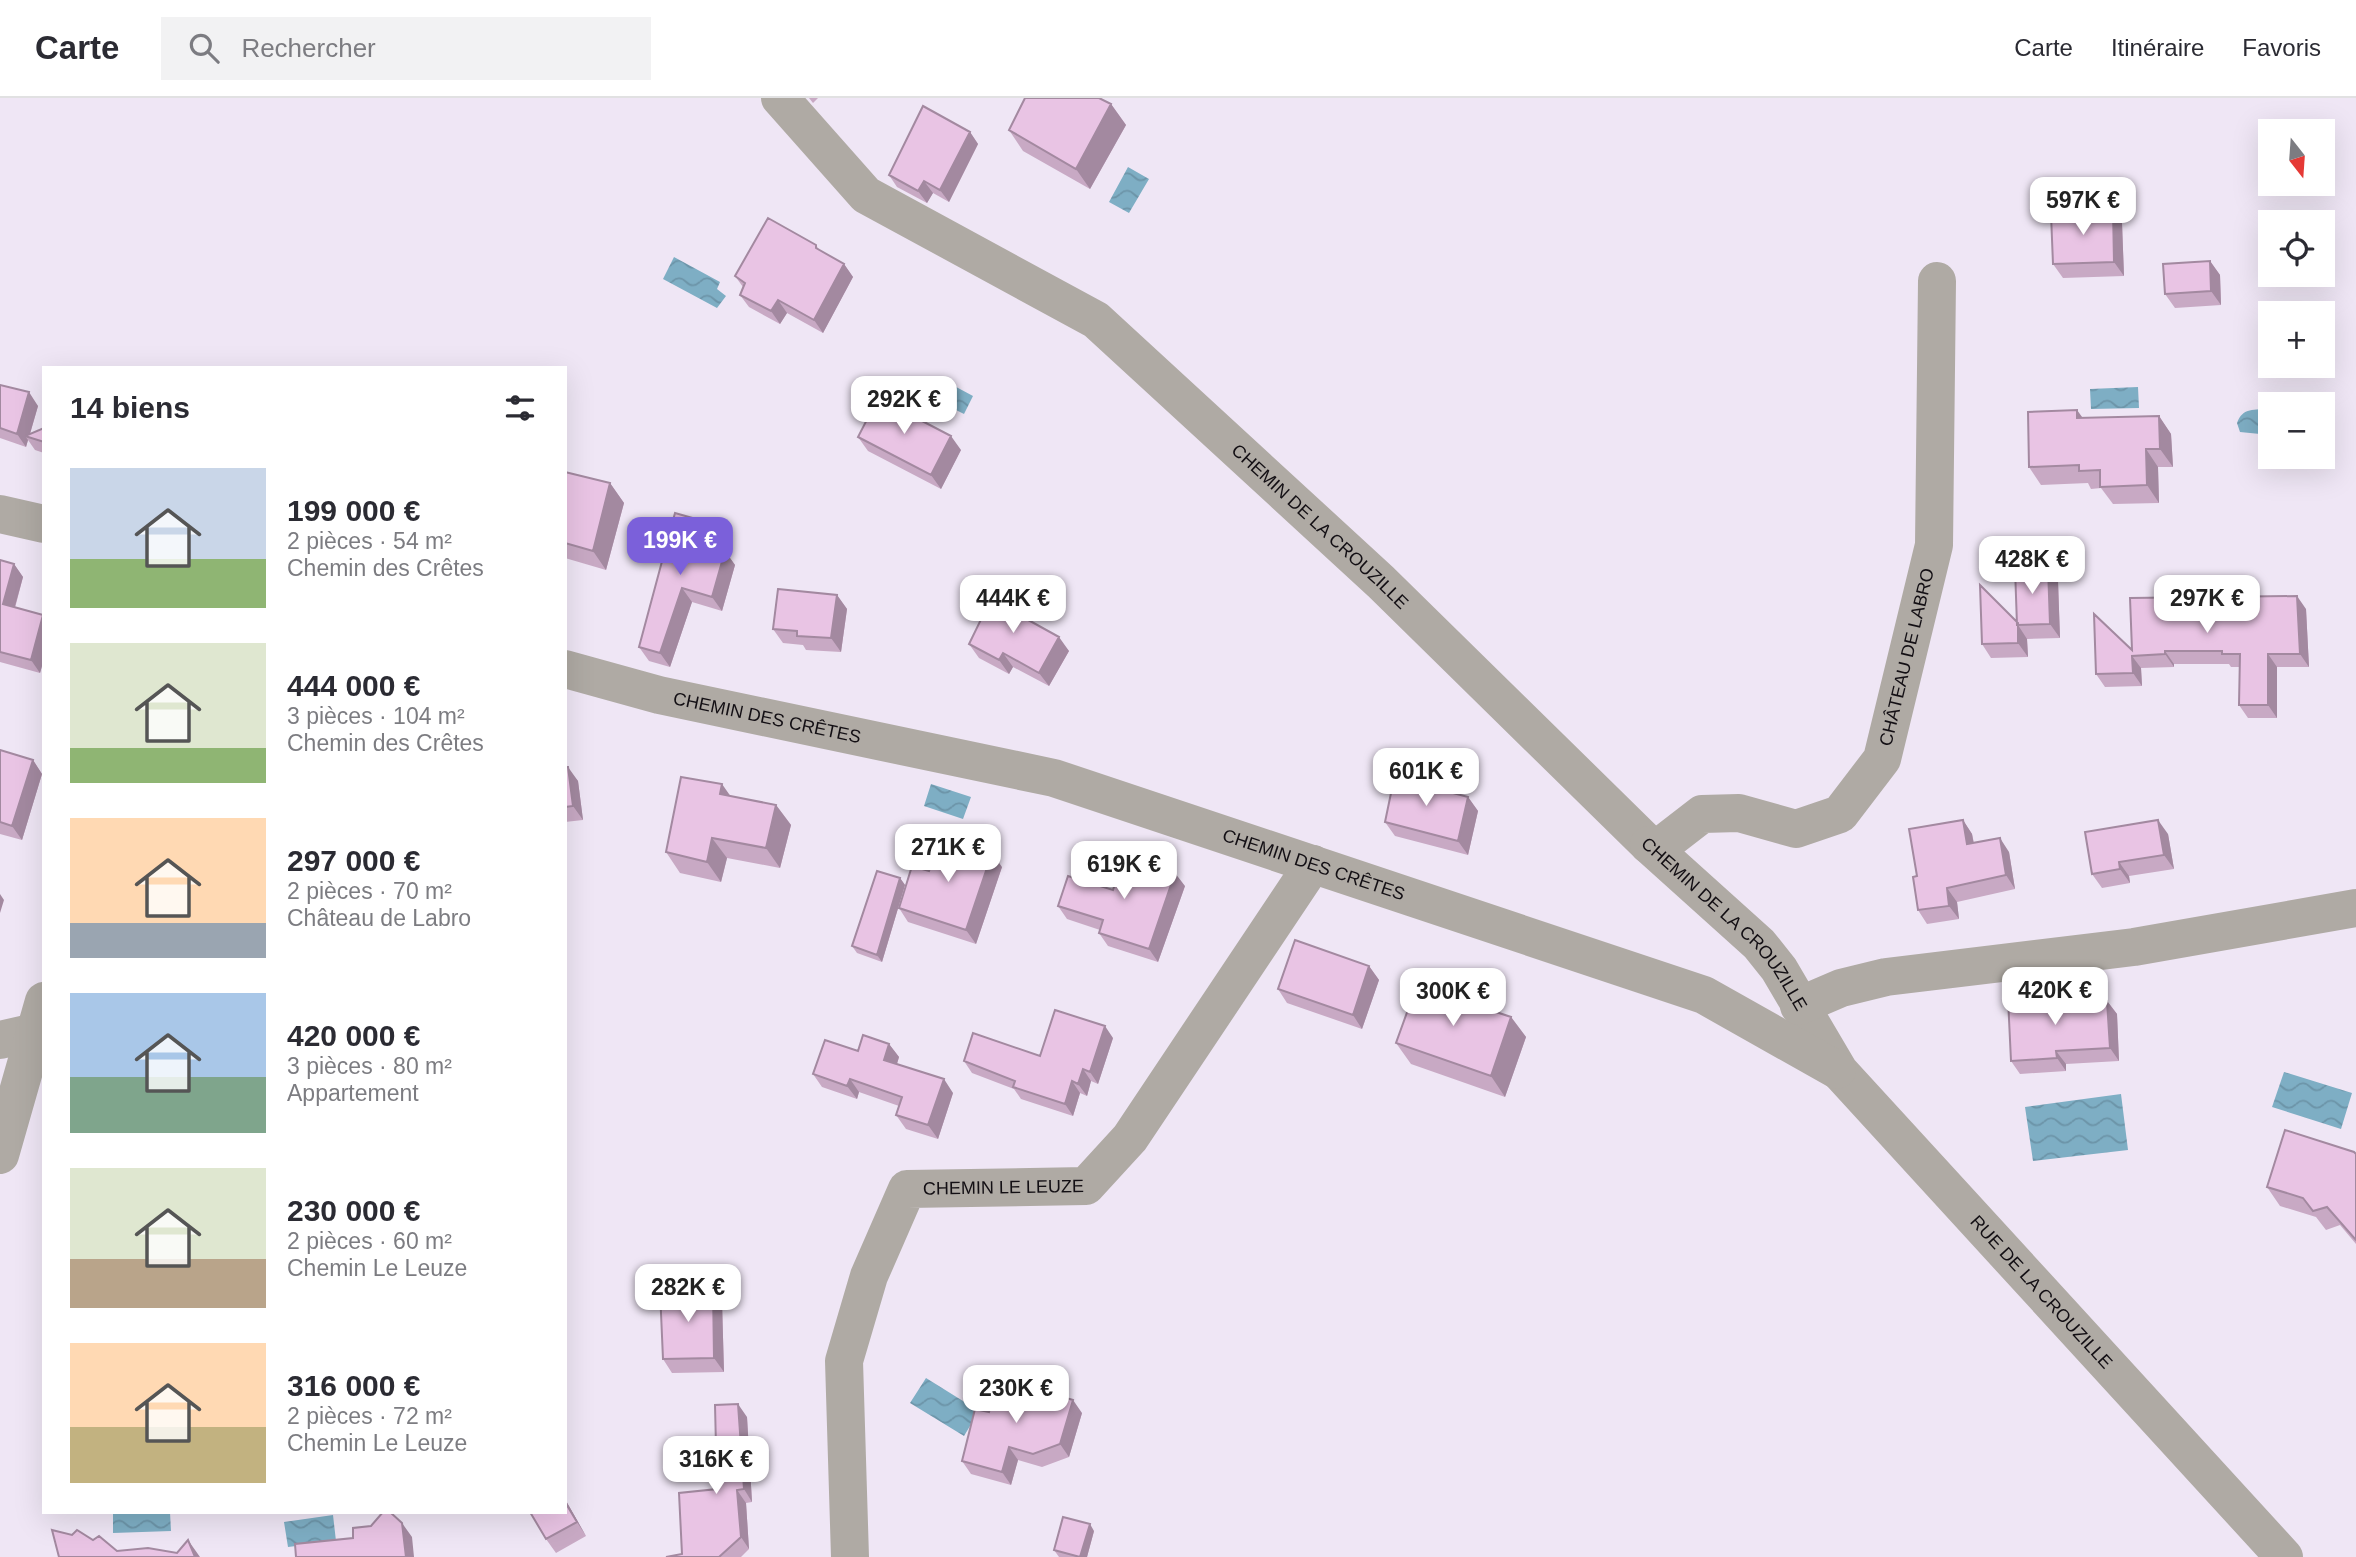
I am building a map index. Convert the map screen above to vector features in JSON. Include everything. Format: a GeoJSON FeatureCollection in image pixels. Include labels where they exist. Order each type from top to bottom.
{"type":"FeatureCollection","features":[{"type":"Feature","properties":{"kind":"street","name":"CHEMIN DE LA CROUZILLE"},"geometry":{"type":"LineString","coordinates":[[780,98],[866,195],[1096,320],[1381,582],[1649,845],[1759,944],[1779,969],[1803,1013]]}},
{"type":"Feature","properties":{"kind":"street","name":"CHÂTEAU DE LABRO"},"geometry":{"type":"LineString","coordinates":[[1649,845],[1658,848],[1702,814],[1739,813],[1796,829],[1840,814],[1882,759],[1934,545],[1937,281]]}},
{"type":"Feature","properties":{"kind":"street"},"geometry":{"type":"LineString","coordinates":[[0,514],[42,524]]}},
{"type":"Feature","properties":{"kind":"street","name":"CHEMIN DES CRÊTES"},"geometry":{"type":"LineString","coordinates":[[567,670],[659,695],[1054,778],[1704,995],[1839,1071]]}},
{"type":"Feature","properties":{"kind":"street","name":"CHEMIN LE LEUZE"},"geometry":{"type":"LineString","coordinates":[[850,1557],[844,1361],[869,1276],[907,1189],[1086,1186],[1130,1138],[1313,864]]}},
{"type":"Feature","properties":{"kind":"street"},"geometry":{"type":"LineString","coordinates":[[1803,1013],[1841,988],[1885,977],[2134,947],[2356,908]]}},
{"type":"Feature","properties":{"kind":"street","name":"RUE DE LA CROUZILLE"},"geometry":{"type":"LineString","coordinates":[[1803,1013],[1839,1071],[2284,1557]]}},
{"type":"Feature","properties":{"kind":"street"},"geometry":{"type":"LineString","coordinates":[[0,1155],[26,1024]]}},
{"type":"Feature","properties":{"kind":"water"},"geometry":{"type":"Polygon","coordinates":[[[1128,167],[1149,179],[1129,213],[1109,202],[1128,167]]]}},
{"type":"Feature","properties":{"kind":"water"},"geometry":{"type":"Polygon","coordinates":[[[674,257],[720,282],[717,289],[726,296],[717,308],[663,279],[674,257]]]}},
{"type":"Feature","properties":{"kind":"water"},"geometry":{"type":"Polygon","coordinates":[[[945,381],[973,396],[964,414],[936,400],[945,381]]]}},
{"type":"Feature","properties":{"kind":"water"},"geometry":{"type":"Polygon","coordinates":[[[2138,387],[2139,408],[2091,409],[2090,389],[2138,387]]]}},
{"type":"Feature","properties":{"kind":"water"},"geometry":{"type":"Polygon","coordinates":[[[2250,410],[2258,410],[2258,434],[2240,432],[2237,423],[2239,418],[2250,410]]]}},
{"type":"Feature","properties":{"kind":"water"},"geometry":{"type":"Polygon","coordinates":[[[931,784],[971,797],[963,819],[924,806],[931,784]]]}},
{"type":"Feature","properties":{"kind":"water"},"geometry":{"type":"Polygon","coordinates":[[[2284,1072],[2352,1093],[2341,1129],[2272,1107],[2284,1072]]]}},
{"type":"Feature","properties":{"kind":"water"},"geometry":{"type":"Polygon","coordinates":[[[2121,1094],[2128,1150],[2033,1161],[2025,1107],[2121,1094]]]}},
{"type":"Feature","properties":{"kind":"water"},"geometry":{"type":"Polygon","coordinates":[[[926,1378],[979,1411],[964,1436],[910,1403],[926,1378]]]}},
{"type":"Feature","properties":{"kind":"water"},"geometry":{"type":"Polygon","coordinates":[[[113,1514],[170,1514],[171,1531],[113,1533],[113,1514]]]}},
{"type":"Feature","properties":{"kind":"water"},"geometry":{"type":"Polygon","coordinates":[[[333,1515],[336,1541],[288,1547],[284,1522],[333,1515]]]}},
{"type":"Feature","properties":{"kind":"building"},"geometry":{"type":"Polygon","coordinates":[[[1025,98],[1099,98],[1111,104],[1076,169],[1009,130],[1025,98]]]}},
{"type":"Feature","properties":{"kind":"building"},"geometry":{"type":"Polygon","coordinates":[[[923,106],[970,132],[940,190],[924,181],[918,191],[889,175],[923,106]]]}},
{"type":"Feature","properties":{"kind":"building"},"geometry":{"type":"Polygon","coordinates":[[[2113,209],[2114,262],[2053,264],[2051,214],[2113,209]]]}},
{"type":"Feature","properties":{"kind":"building"},"geometry":{"type":"Polygon","coordinates":[[[768,218],[844,264],[814,320],[778,300],[771,311],[740,295],[745,283],[735,276],[768,218]]]}},
{"type":"Feature","properties":{"kind":"building"},"geometry":{"type":"Polygon","coordinates":[[[2210,261],[2211,291],[2165,294],[2163,264],[2210,261]]]}},
{"type":"Feature","properties":{"kind":"building"},"geometry":{"type":"Polygon","coordinates":[[[0,385],[29,392],[17,434],[0,428],[0,385]]]}},
{"type":"Feature","properties":{"kind":"building"},"geometry":{"type":"Polygon","coordinates":[[[878,398],[951,436],[931,475],[858,437],[878,398]]]}},
{"type":"Feature","properties":{"kind":"building"},"geometry":{"type":"Polygon","coordinates":[[[2077,410],[2077,418],[2159,416],[2160,449],[2146,449],[2147,485],[2100,487],[2100,470],[2079,471],[2079,465],[2029,467],[2028,412],[2077,410]]]}},
{"type":"Feature","properties":{"kind":"building"},"geometry":{"type":"Polygon","coordinates":[[[42,429],[42,441],[25,436],[42,429]]]}},
{"type":"Feature","properties":{"kind":"building"},"geometry":{"type":"Polygon","coordinates":[[[567,472],[610,483],[593,551],[567,544],[567,472]]]}},
{"type":"Feature","properties":{"kind":"building"},"geometry":{"type":"Polygon","coordinates":[[[675,513],[703,521],[697,542],[725,551],[712,597],[682,588],[660,653],[639,647],[675,513]]]}},
{"type":"Feature","properties":{"kind":"building"},"geometry":{"type":"Polygon","coordinates":[[[0,560],[14,564],[3,604],[42,615],[42,619],[31,660],[0,652],[0,560]]]}},
{"type":"Feature","properties":{"kind":"building"},"geometry":{"type":"Polygon","coordinates":[[[2048,567],[2050,624],[2017,625],[2015,568],[2048,567]]]}},
{"type":"Feature","properties":{"kind":"building"},"geometry":{"type":"Polygon","coordinates":[[[1980,585],[2018,623],[2018,643],[1982,644],[1980,585]]]}},
{"type":"Feature","properties":{"kind":"building"},"geometry":{"type":"Polygon","coordinates":[[[778,589],[837,595],[831,638],[797,636],[797,631],[773,629],[778,589]]]}},
{"type":"Feature","properties":{"kind":"building"},"geometry":{"type":"Polygon","coordinates":[[[1013,591],[1021,616],[1059,637],[1039,673],[1003,653],[999,660],[969,644],[990,601],[1013,591]]]}},
{"type":"Feature","properties":{"kind":"building"},"geometry":{"type":"Polygon","coordinates":[[[2297,596],[2300,654],[2268,654],[2268,705],[2239,705],[2240,654],[2222,654],[2222,651],[2165,651],[2165,654],[2132,656],[2133,673],[2096,674],[2094,614],[2132,650],[2130,598],[2297,596]]]}},
{"type":"Feature","properties":{"kind":"building"},"geometry":{"type":"Polygon","coordinates":[[[0,750],[33,760],[12,826],[0,822],[0,750]]]}},
{"type":"Feature","properties":{"kind":"building"},"geometry":{"type":"Polygon","coordinates":[[[567,767],[568,767],[573,806],[567,807],[567,767]]]}},
{"type":"Feature","properties":{"kind":"building"},"geometry":{"type":"Polygon","coordinates":[[[1395,774],[1428,780],[1427,786],[1468,797],[1458,841],[1385,822],[1395,774]]]}},
{"type":"Feature","properties":{"kind":"building"},"geometry":{"type":"Polygon","coordinates":[[[681,777],[722,784],[720,794],[776,805],[766,848],[712,838],[707,862],[666,852],[681,777]]]}},
{"type":"Feature","properties":{"kind":"building"},"geometry":{"type":"Polygon","coordinates":[[[1963,820],[1967,844],[2000,838],[2006,875],[1947,888],[1949,906],[1918,910],[1913,877],[1917,876],[1909,829],[1963,820]]]}},
{"type":"Feature","properties":{"kind":"building"},"geometry":{"type":"Polygon","coordinates":[[[2158,820],[2164,855],[2119,862],[2120,869],[2092,874],[2085,832],[2158,820]]]}},
{"type":"Feature","properties":{"kind":"building"},"geometry":{"type":"Polygon","coordinates":[[[940,836],[992,853],[966,930],[899,908],[912,866],[929,871],[940,836]]]}},
{"type":"Feature","properties":{"kind":"building"},"geometry":{"type":"Polygon","coordinates":[[[1124,856],[1175,873],[1149,949],[1099,933],[1103,920],[1058,906],[1068,876],[1113,890],[1124,856]]]}},
{"type":"Feature","properties":{"kind":"building"},"geometry":{"type":"Polygon","coordinates":[[[877,871],[900,878],[877,955],[852,946],[877,871]]]}},
{"type":"Feature","properties":{"kind":"building"},"geometry":{"type":"Polygon","coordinates":[[[1295,940],[1369,966],[1353,1015],[1278,989],[1295,940]]]}},
{"type":"Feature","properties":{"kind":"building"},"geometry":{"type":"Polygon","coordinates":[[[1419,979],[1477,998],[1475,1005],[1511,1017],[1491,1076],[1396,1043],[1419,979]]]}},
{"type":"Feature","properties":{"kind":"building"},"geometry":{"type":"Polygon","coordinates":[[[2054,996],[2054,1004],[2107,1001],[2110,1048],[2056,1051],[2057,1058],[2011,1061],[2008,998],[2054,996]]]}},
{"type":"Feature","properties":{"kind":"building"},"geometry":{"type":"Polygon","coordinates":[[[1055,1010],[1105,1026],[1090,1072],[1083,1069],[1078,1084],[1072,1081],[1065,1104],[1013,1087],[1015,1081],[964,1061],[973,1033],[1040,1056],[1055,1010]]]}},
{"type":"Feature","properties":{"kind":"building"},"geometry":{"type":"Polygon","coordinates":[[[863,1035],[889,1044],[884,1060],[944,1079],[928,1125],[896,1115],[902,1097],[850,1079],[847,1086],[813,1074],[825,1040],[858,1051],[863,1035]]]}},
{"type":"Feature","properties":{"kind":"building"},"geometry":{"type":"Polygon","coordinates":[[[2285,1130],[2356,1154],[2356,1240],[2327,1207],[2313,1211],[2303,1198],[2267,1187],[2285,1130]]]}},
{"type":"Feature","properties":{"kind":"building"},"geometry":{"type":"Polygon","coordinates":[[[713,1288],[714,1358],[663,1359],[660,1290],[713,1288]]]}},
{"type":"Feature","properties":{"kind":"building"},"geometry":{"type":"Polygon","coordinates":[[[998,1378],[1073,1400],[1060,1444],[1033,1454],[1009,1447],[1002,1472],[962,1461],[975,1409],[989,1412],[998,1378]]]}},
{"type":"Feature","properties":{"kind":"building"},"geometry":{"type":"Polygon","coordinates":[[[738,1404],[744,1489],[737,1490],[741,1537],[719,1557],[666,1557],[682,1554],[679,1493],[717,1489],[715,1405],[738,1404]]]}},
{"type":"Feature","properties":{"kind":"building"},"geometry":{"type":"Polygon","coordinates":[[[567,1505],[577,1522],[546,1539],[531,1514],[567,1514],[567,1505]]]}},
{"type":"Feature","properties":{"kind":"building"},"geometry":{"type":"Polygon","coordinates":[[[381,1514],[392,1514],[402,1523],[406,1557],[296,1557],[295,1544],[353,1538],[353,1528],[371,1526],[381,1514]]]}},
{"type":"Feature","properties":{"kind":"building"},"geometry":{"type":"Polygon","coordinates":[[[1063,1517],[1090,1524],[1080,1557],[1054,1550],[1063,1517]]]}},
{"type":"Feature","properties":{"kind":"building"},"geometry":{"type":"Polygon","coordinates":[[[52,1530],[72,1535],[77,1530],[93,1540],[99,1536],[117,1551],[148,1548],[177,1553],[188,1540],[195,1557],[59,1557],[52,1530]]]}}]}
